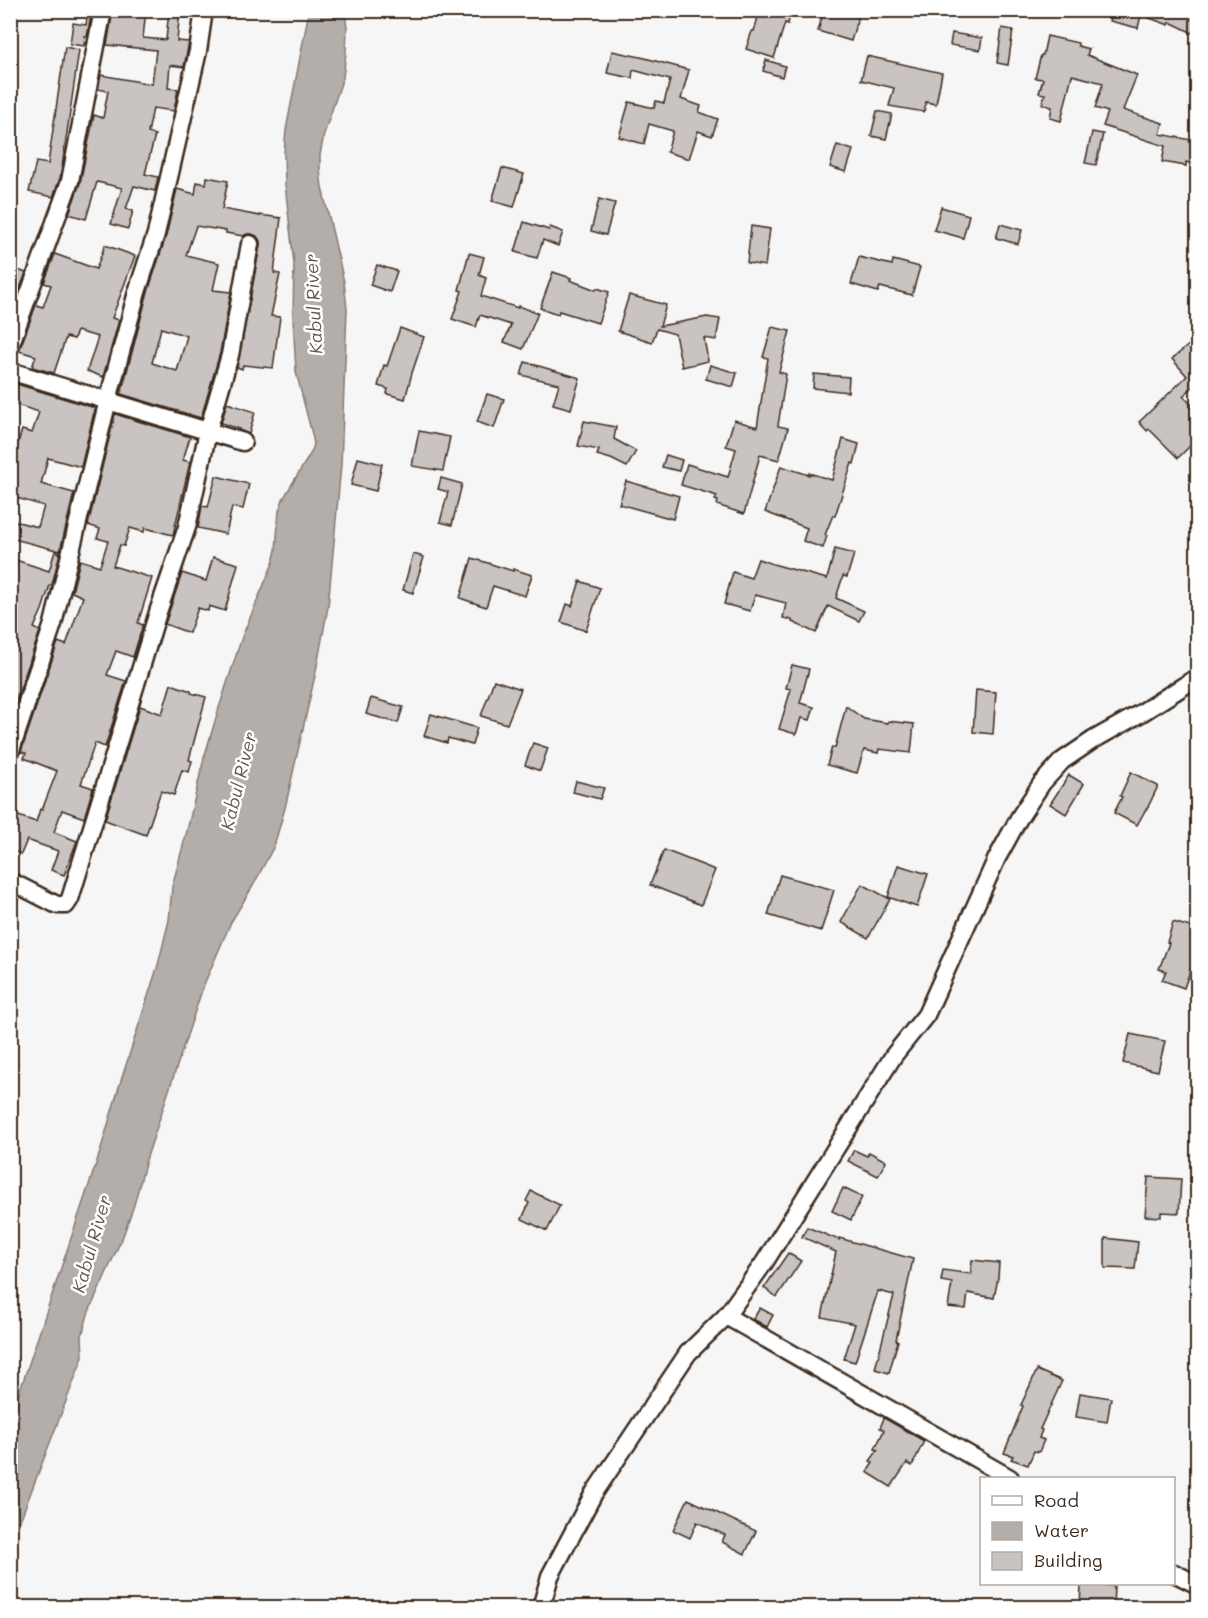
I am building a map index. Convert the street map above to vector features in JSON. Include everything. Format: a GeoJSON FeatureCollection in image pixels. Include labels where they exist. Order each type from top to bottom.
{"type":"FeatureCollection","features":[{"type":"Feature","properties":{"kind":"street"},"geometry":{"type":"LineString","coordinates":[[10,346],[70,181],[103,10]]}},
{"type":"Feature","properties":{"kind":"street"},"geometry":{"type":"LineString","coordinates":[[10,753],[53,624],[108,400],[137,292],[156,234],[198,51],[204,10]]}},
{"type":"Feature","properties":{"kind":"street"},"geometry":{"type":"LineString","coordinates":[[10,881],[57,905],[66,905],[70,899],[158,612],[187,527],[208,431],[230,355],[250,244]]}},
{"type":"Feature","properties":{"kind":"street"},"geometry":{"type":"LineString","coordinates":[[10,371],[243,442]]}},
{"type":"Feature","properties":{"kind":"street"},"geometry":{"type":"LineString","coordinates":[[541,1608],[550,1576],[594,1493],[688,1353],[726,1316],[764,1263],[894,1055],[926,1015],[997,858],[1042,783],[1062,761],[1077,750],[1197,677]]}},
{"type":"Feature","properties":{"kind":"street"},"geometry":{"type":"LineString","coordinates":[[726,1316],[1007,1477]]}},
{"type":"Feature","properties":{"kind":"street"},"geometry":{"type":"LineString","coordinates":[[1175,1574],[1197,1585]]}},
{"type":"Feature","properties":{"kind":"water","name":"Kabul River"},"geometry":{"type":"Polygon","coordinates":[[[309,11],[345,11],[347,28],[343,77],[324,134],[320,155],[322,187],[344,282],[347,309],[341,465],[328,607],[316,671],[285,808],[274,846],[231,922],[203,987],[146,1160],[134,1205],[123,1236],[88,1314],[82,1336],[83,1357],[11,1544],[11,1417],[100,1152],[158,965],[169,920],[172,887],[204,758],[242,637],[273,563],[279,511],[283,499],[314,444],[296,372],[293,318],[294,264],[284,153],[286,130],[309,11]]]}},
{"type":"Feature","properties":{"kind":"building"},"geometry":{"type":"Polygon","coordinates":[[[88,10],[92,10],[84,46],[70,44],[73,23],[86,25],[88,10]]]}},
{"type":"Feature","properties":{"kind":"building"},"geometry":{"type":"Polygon","coordinates":[[[113,10],[146,10],[143,38],[166,40],[169,10],[180,10],[177,41],[189,42],[184,67],[170,65],[168,88],[178,89],[174,111],[153,108],[148,133],[155,135],[145,174],[158,177],[155,191],[134,186],[126,209],[133,211],[128,229],[111,224],[122,188],[97,182],[86,219],[69,214],[80,183],[94,115],[103,118],[108,91],[98,89],[101,75],[152,84],[156,50],[107,45],[113,10]]]}},
{"type":"Feature","properties":{"kind":"building"},"geometry":{"type":"Polygon","coordinates":[[[760,10],[791,10],[788,24],[785,23],[774,58],[746,49],[760,10]]]}},
{"type":"Feature","properties":{"kind":"building"},"geometry":{"type":"Polygon","coordinates":[[[824,10],[860,10],[851,41],[818,31],[824,10]]]}},
{"type":"Feature","properties":{"kind":"building"},"geometry":{"type":"Polygon","coordinates":[[[1113,10],[1197,10],[1197,35],[1170,22],[1169,25],[1141,15],[1138,28],[1110,21],[1113,10]]]}},
{"type":"Feature","properties":{"kind":"building"},"geometry":{"type":"Polygon","coordinates":[[[1002,28],[1013,30],[1008,65],[997,63],[1002,28]]]}},
{"type":"Feature","properties":{"kind":"building"},"geometry":{"type":"Polygon","coordinates":[[[952,33],[982,38],[980,50],[950,45],[952,33]]]}},
{"type":"Feature","properties":{"kind":"building"},"geometry":{"type":"Polygon","coordinates":[[[1047,36],[1078,43],[1078,46],[1089,49],[1087,55],[1137,75],[1123,110],[1163,123],[1160,134],[1197,141],[1197,165],[1186,162],[1186,166],[1162,162],[1165,146],[1103,126],[1108,112],[1095,108],[1103,83],[1072,75],[1061,121],[1050,118],[1052,107],[1042,104],[1045,94],[1039,93],[1043,79],[1035,78],[1047,36]]]}},
{"type":"Feature","properties":{"kind":"building"},"geometry":{"type":"Polygon","coordinates":[[[65,47],[79,50],[62,167],[53,197],[29,192],[36,162],[48,164],[65,47]]]}},
{"type":"Feature","properties":{"kind":"building"},"geometry":{"type":"Polygon","coordinates":[[[612,51],[689,70],[681,99],[701,106],[699,112],[718,119],[712,136],[698,131],[689,159],[667,152],[673,131],[649,124],[644,144],[619,137],[629,102],[654,108],[656,101],[664,103],[670,80],[633,70],[632,78],[607,73],[612,51]]]}},
{"type":"Feature","properties":{"kind":"building"},"geometry":{"type":"Polygon","coordinates":[[[867,56],[942,73],[936,104],[926,102],[924,112],[889,106],[894,88],[861,80],[867,56]]]}},
{"type":"Feature","properties":{"kind":"building"},"geometry":{"type":"Polygon","coordinates":[[[766,60],[785,66],[782,77],[763,71],[766,60]]]}},
{"type":"Feature","properties":{"kind":"building"},"geometry":{"type":"Polygon","coordinates":[[[877,111],[892,114],[886,139],[871,136],[877,111]]]}},
{"type":"Feature","properties":{"kind":"building"},"geometry":{"type":"Polygon","coordinates":[[[1092,132],[1103,134],[1096,165],[1085,163],[1092,132]]]}},
{"type":"Feature","properties":{"kind":"building"},"geometry":{"type":"Polygon","coordinates":[[[837,145],[853,150],[846,172],[830,167],[837,145]]]}},
{"type":"Feature","properties":{"kind":"building"},"geometry":{"type":"Polygon","coordinates":[[[502,168],[524,174],[514,207],[492,201],[502,168]]]}},
{"type":"Feature","properties":{"kind":"building"},"geometry":{"type":"Polygon","coordinates":[[[207,177],[228,181],[222,209],[281,218],[274,273],[280,274],[271,316],[280,317],[273,368],[243,365],[242,369],[237,367],[260,241],[252,234],[243,236],[196,226],[186,255],[219,263],[213,290],[231,292],[220,353],[201,418],[121,394],[177,189],[195,194],[197,182],[206,184],[207,177]],[[161,328],[152,363],[177,371],[187,336],[161,328]]]}},
{"type":"Feature","properties":{"kind":"building"},"geometry":{"type":"Polygon","coordinates":[[[599,199],[615,203],[606,235],[591,231],[599,199]]]}},
{"type":"Feature","properties":{"kind":"building"},"geometry":{"type":"Polygon","coordinates":[[[941,207],[969,215],[963,238],[934,230],[941,207]]]}},
{"type":"Feature","properties":{"kind":"building"},"geometry":{"type":"Polygon","coordinates":[[[524,222],[563,232],[558,246],[543,240],[537,258],[515,252],[524,222]]]}},
{"type":"Feature","properties":{"kind":"building"},"geometry":{"type":"Polygon","coordinates":[[[1000,224],[1022,230],[1018,244],[996,238],[1000,224]]]}},
{"type":"Feature","properties":{"kind":"building"},"geometry":{"type":"Polygon","coordinates":[[[751,226],[770,229],[765,266],[747,263],[751,226]]]}},
{"type":"Feature","properties":{"kind":"building"},"geometry":{"type":"Polygon","coordinates":[[[105,245],[135,256],[112,318],[119,320],[103,377],[87,371],[98,337],[77,331],[74,339],[66,337],[54,373],[32,367],[36,356],[19,351],[36,305],[43,307],[51,285],[44,283],[55,254],[96,269],[105,245]]]}},
{"type":"Feature","properties":{"kind":"building"},"geometry":{"type":"Polygon","coordinates":[[[469,253],[484,257],[479,275],[486,278],[481,296],[538,313],[523,349],[504,342],[511,325],[480,315],[476,327],[452,319],[462,291],[459,290],[469,253]]]}},
{"type":"Feature","properties":{"kind":"building"},"geometry":{"type":"Polygon","coordinates":[[[859,257],[892,265],[893,260],[920,267],[912,295],[880,287],[878,292],[851,284],[859,257]]]}},
{"type":"Feature","properties":{"kind":"building"},"geometry":{"type":"Polygon","coordinates":[[[377,265],[397,271],[390,292],[370,285],[377,265]]]}},
{"type":"Feature","properties":{"kind":"building"},"geometry":{"type":"Polygon","coordinates":[[[10,267],[26,273],[10,314],[10,267]]]}},
{"type":"Feature","properties":{"kind":"building"},"geometry":{"type":"Polygon","coordinates":[[[553,272],[596,290],[597,288],[609,292],[598,323],[559,311],[558,314],[540,308],[553,272]]]}},
{"type":"Feature","properties":{"kind":"building"},"geometry":{"type":"Polygon","coordinates":[[[629,295],[666,305],[660,326],[707,317],[720,319],[716,340],[704,338],[708,361],[682,367],[675,334],[657,329],[652,342],[618,331],[629,295]]]}},
{"type":"Feature","properties":{"kind":"building"},"geometry":{"type":"Polygon","coordinates":[[[772,327],[790,331],[779,372],[786,374],[778,426],[788,428],[779,460],[760,455],[744,514],[717,505],[718,501],[715,500],[717,496],[681,485],[687,464],[728,477],[736,449],[726,446],[734,420],[757,427],[768,358],[763,357],[772,327]]]}},
{"type":"Feature","properties":{"kind":"building"},"geometry":{"type":"Polygon","coordinates":[[[400,328],[424,337],[405,399],[387,394],[388,389],[378,386],[384,365],[387,366],[400,328]]]}},
{"type":"Feature","properties":{"kind":"building"},"geometry":{"type":"Polygon","coordinates":[[[1197,338],[1197,388],[1195,385],[1183,396],[1197,414],[1197,439],[1178,458],[1139,422],[1187,376],[1172,359],[1197,338]]]}},
{"type":"Feature","properties":{"kind":"building"},"geometry":{"type":"Polygon","coordinates":[[[525,362],[580,378],[571,409],[553,404],[559,384],[521,375],[525,362]]]}},
{"type":"Feature","properties":{"kind":"building"},"geometry":{"type":"Polygon","coordinates":[[[710,365],[737,373],[733,387],[706,379],[710,365]]]}},
{"type":"Feature","properties":{"kind":"building"},"geometry":{"type":"Polygon","coordinates":[[[814,374],[849,377],[848,392],[813,388],[814,374]]]}},
{"type":"Feature","properties":{"kind":"building"},"geometry":{"type":"Polygon","coordinates":[[[10,382],[95,408],[81,467],[48,458],[41,484],[74,493],[60,551],[10,538],[10,520],[38,527],[44,506],[10,496],[10,468],[22,430],[32,433],[39,412],[10,403],[10,382]]]}},
{"type":"Feature","properties":{"kind":"building"},"geometry":{"type":"Polygon","coordinates":[[[487,394],[504,399],[494,428],[477,422],[487,394]]]}},
{"type":"Feature","properties":{"kind":"building"},"geometry":{"type":"Polygon","coordinates":[[[227,403],[255,412],[249,434],[221,423],[227,403]]]}},
{"type":"Feature","properties":{"kind":"building"},"geometry":{"type":"Polygon","coordinates":[[[115,414],[190,437],[183,460],[190,462],[173,535],[145,528],[144,532],[130,528],[124,546],[120,545],[113,566],[152,578],[138,623],[143,625],[133,657],[116,651],[107,675],[126,681],[105,747],[95,743],[81,784],[93,788],[84,818],[62,810],[54,832],[77,841],[64,875],[51,870],[58,851],[27,840],[21,854],[10,850],[10,813],[36,822],[57,771],[24,758],[26,753],[21,752],[58,642],[66,645],[83,597],[72,592],[80,560],[100,566],[108,541],[97,538],[100,529],[88,525],[115,414]]]}},
{"type":"Feature","properties":{"kind":"building"},"geometry":{"type":"Polygon","coordinates":[[[584,421],[616,427],[614,439],[636,451],[627,467],[597,455],[599,450],[578,446],[584,421]]]}},
{"type":"Feature","properties":{"kind":"building"},"geometry":{"type":"Polygon","coordinates":[[[419,431],[450,437],[443,471],[412,466],[419,431]]]}},
{"type":"Feature","properties":{"kind":"building"},"geometry":{"type":"Polygon","coordinates":[[[843,439],[859,444],[835,516],[833,515],[825,535],[827,536],[823,548],[803,541],[807,528],[765,512],[781,466],[832,480],[843,439]]]}},
{"type":"Feature","properties":{"kind":"building"},"geometry":{"type":"Polygon","coordinates":[[[666,455],[682,460],[679,471],[662,467],[666,455]]]}},
{"type":"Feature","properties":{"kind":"building"},"geometry":{"type":"Polygon","coordinates":[[[358,458],[382,464],[376,491],[351,485],[358,458]]]}},
{"type":"Feature","properties":{"kind":"building"},"geometry":{"type":"Polygon","coordinates":[[[216,476],[249,484],[243,509],[232,507],[226,534],[198,528],[202,506],[208,507],[216,476]]]}},
{"type":"Feature","properties":{"kind":"building"},"geometry":{"type":"Polygon","coordinates":[[[441,478],[462,484],[452,525],[440,522],[448,492],[438,489],[441,478]]]}},
{"type":"Feature","properties":{"kind":"building"},"geometry":{"type":"Polygon","coordinates":[[[626,481],[679,496],[673,519],[619,504],[626,481]]]}},
{"type":"Feature","properties":{"kind":"building"},"geometry":{"type":"Polygon","coordinates":[[[835,549],[854,554],[847,577],[843,576],[836,598],[864,611],[859,621],[828,606],[816,633],[792,620],[783,618],[786,603],[755,595],[750,611],[724,604],[733,572],[751,578],[758,559],[827,579],[835,549]]]}},
{"type":"Feature","properties":{"kind":"building"},"geometry":{"type":"Polygon","coordinates":[[[55,551],[60,553],[52,585],[50,585],[34,628],[40,631],[10,718],[10,558],[49,571],[55,551]]]}},
{"type":"Feature","properties":{"kind":"building"},"geometry":{"type":"Polygon","coordinates":[[[413,554],[424,557],[413,593],[403,590],[413,554]]]}},
{"type":"Feature","properties":{"kind":"building"},"geometry":{"type":"Polygon","coordinates":[[[213,557],[238,564],[225,611],[209,606],[208,611],[198,608],[189,633],[165,624],[182,573],[206,581],[213,557]]]}},
{"type":"Feature","properties":{"kind":"building"},"geometry":{"type":"Polygon","coordinates":[[[472,558],[532,575],[525,596],[493,586],[486,607],[460,598],[472,558]]]}},
{"type":"Feature","properties":{"kind":"building"},"geometry":{"type":"Polygon","coordinates":[[[580,581],[600,588],[586,631],[561,622],[567,604],[572,606],[580,581]]]}},
{"type":"Feature","properties":{"kind":"building"},"geometry":{"type":"Polygon","coordinates":[[[792,665],[809,669],[800,703],[814,707],[810,720],[801,718],[796,734],[779,729],[791,689],[786,688],[792,665]]]}},
{"type":"Feature","properties":{"kind":"building"},"geometry":{"type":"Polygon","coordinates":[[[494,680],[521,689],[507,724],[481,716],[494,680]]]}},
{"type":"Feature","properties":{"kind":"building"},"geometry":{"type":"Polygon","coordinates":[[[171,684],[206,697],[189,760],[192,761],[189,772],[182,770],[174,795],[161,791],[146,835],[105,820],[140,706],[162,714],[171,684]]]}},
{"type":"Feature","properties":{"kind":"building"},"geometry":{"type":"Polygon","coordinates":[[[976,690],[996,692],[993,734],[973,732],[976,690]]]}},
{"type":"Feature","properties":{"kind":"building"},"geometry":{"type":"Polygon","coordinates":[[[371,698],[403,707],[398,723],[366,714],[371,698]]]}},
{"type":"Feature","properties":{"kind":"building"},"geometry":{"type":"Polygon","coordinates":[[[846,706],[864,719],[914,724],[911,753],[879,749],[878,753],[864,750],[857,773],[827,765],[832,747],[835,748],[846,706]]]}},
{"type":"Feature","properties":{"kind":"building"},"geometry":{"type":"Polygon","coordinates":[[[431,714],[477,728],[472,745],[448,738],[447,743],[424,736],[431,714]]]}},
{"type":"Feature","properties":{"kind":"building"},"geometry":{"type":"Polygon","coordinates":[[[533,743],[548,748],[540,771],[525,765],[533,743]]]}},
{"type":"Feature","properties":{"kind":"building"},"geometry":{"type":"Polygon","coordinates":[[[1131,772],[1158,786],[1137,825],[1114,813],[1131,772]]]}},
{"type":"Feature","properties":{"kind":"building"},"geometry":{"type":"Polygon","coordinates":[[[1069,775],[1084,784],[1066,814],[1050,804],[1069,775]]]}},
{"type":"Feature","properties":{"kind":"building"},"geometry":{"type":"Polygon","coordinates":[[[576,781],[604,788],[600,799],[573,792],[576,781]]]}},
{"type":"Feature","properties":{"kind":"building"},"geometry":{"type":"Polygon","coordinates":[[[664,850],[715,870],[701,905],[650,885],[664,850]]]}},
{"type":"Feature","properties":{"kind":"building"},"geometry":{"type":"Polygon","coordinates":[[[898,865],[928,874],[917,907],[888,897],[898,865]]]}},
{"type":"Feature","properties":{"kind":"building"},"geometry":{"type":"Polygon","coordinates":[[[780,875],[834,890],[821,931],[768,915],[780,875]]]}},
{"type":"Feature","properties":{"kind":"building"},"geometry":{"type":"Polygon","coordinates":[[[862,884],[890,899],[868,938],[841,922],[862,884]]]}},
{"type":"Feature","properties":{"kind":"building"},"geometry":{"type":"Polygon","coordinates":[[[1173,922],[1197,929],[1197,951],[1184,988],[1162,980],[1166,971],[1159,969],[1169,943],[1167,942],[1173,922]]]}},
{"type":"Feature","properties":{"kind":"building"},"geometry":{"type":"Polygon","coordinates":[[[1130,1034],[1165,1041],[1158,1071],[1123,1063],[1130,1034]]]}},
{"type":"Feature","properties":{"kind":"building"},"geometry":{"type":"Polygon","coordinates":[[[854,1150],[867,1156],[869,1152],[886,1161],[878,1176],[848,1161],[854,1150]]]}},
{"type":"Feature","properties":{"kind":"building"},"geometry":{"type":"Polygon","coordinates":[[[1148,1177],[1181,1179],[1179,1213],[1161,1212],[1161,1217],[1145,1216],[1148,1177]]]}},
{"type":"Feature","properties":{"kind":"building"},"geometry":{"type":"Polygon","coordinates":[[[843,1188],[862,1197],[851,1220],[832,1211],[843,1188]]]}},
{"type":"Feature","properties":{"kind":"building"},"geometry":{"type":"Polygon","coordinates":[[[531,1191],[560,1205],[547,1231],[522,1219],[531,1191]]]}},
{"type":"Feature","properties":{"kind":"building"},"geometry":{"type":"Polygon","coordinates":[[[807,1227],[839,1240],[839,1238],[913,1259],[896,1340],[898,1341],[889,1373],[875,1369],[894,1295],[878,1291],[855,1362],[844,1359],[855,1324],[822,1317],[836,1252],[802,1237],[807,1227]]]}},
{"type":"Feature","properties":{"kind":"building"},"geometry":{"type":"Polygon","coordinates":[[[1105,1238],[1138,1242],[1135,1269],[1105,1268],[1105,1238]]]}},
{"type":"Feature","properties":{"kind":"building"},"geometry":{"type":"Polygon","coordinates":[[[788,1253],[801,1261],[777,1297],[764,1288],[788,1253]]]}},
{"type":"Feature","properties":{"kind":"building"},"geometry":{"type":"Polygon","coordinates":[[[972,1260],[999,1263],[994,1298],[968,1293],[966,1309],[948,1307],[952,1283],[941,1281],[943,1270],[971,1274],[972,1260]]]}},
{"type":"Feature","properties":{"kind":"building"},"geometry":{"type":"Polygon","coordinates":[[[760,1308],[773,1315],[767,1327],[753,1319],[760,1308]]]}},
{"type":"Feature","properties":{"kind":"building"},"geometry":{"type":"Polygon","coordinates":[[[1037,1370],[1062,1381],[1040,1429],[1042,1430],[1039,1438],[1044,1440],[1039,1452],[1034,1451],[1028,1465],[1011,1459],[1013,1456],[1004,1453],[1023,1406],[1021,1405],[1037,1370]]]}},
{"type":"Feature","properties":{"kind":"building"},"geometry":{"type":"Polygon","coordinates":[[[1080,1393],[1111,1398],[1107,1422],[1076,1417],[1080,1393]]]}},
{"type":"Feature","properties":{"kind":"building"},"geometry":{"type":"Polygon","coordinates":[[[884,1418],[924,1441],[912,1466],[907,1463],[891,1487],[867,1472],[873,1463],[870,1461],[878,1450],[875,1449],[884,1430],[880,1428],[884,1418]]]}},
{"type":"Feature","properties":{"kind":"building"},"geometry":{"type":"Polygon","coordinates":[[[688,1499],[756,1531],[745,1554],[722,1542],[725,1535],[697,1522],[690,1538],[673,1530],[688,1499]]]}},
{"type":"Feature","properties":{"kind":"building"},"geometry":{"type":"Polygon","coordinates":[[[1081,1585],[1114,1586],[1113,1608],[1080,1608],[1081,1585]]]}}]}
